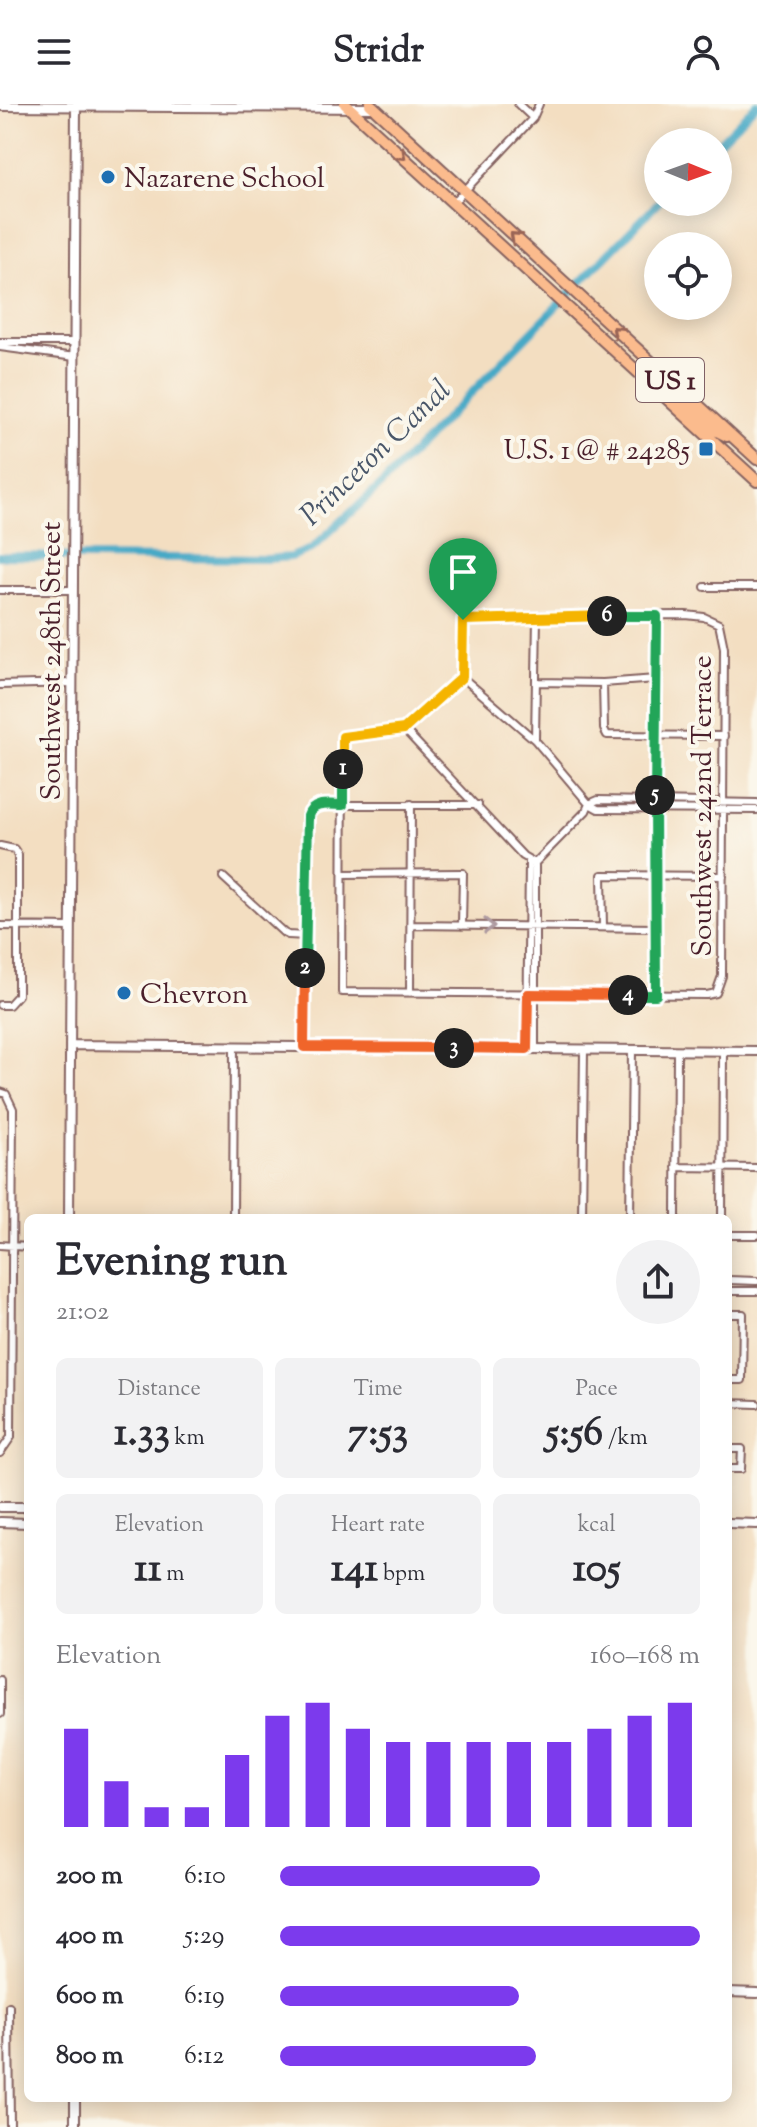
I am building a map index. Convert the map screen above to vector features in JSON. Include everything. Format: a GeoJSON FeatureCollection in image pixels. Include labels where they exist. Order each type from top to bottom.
{"type":"FeatureCollection","features":[{"type":"Feature","properties":{"kind":"highway","name":"US 1"},"geometry":{"type":"LineString","coordinates":[[347,106],[757,481]]}},
{"type":"Feature","properties":{"kind":"highway","name":"US 1"},"geometry":{"type":"LineString","coordinates":[[372,106],[757,459]]}},
{"type":"Feature","properties":{"kind":"highway"},"geometry":{"type":"LineString","coordinates":[[634,368],[650,371],[711,428],[737,441]]}},
{"type":"Feature","properties":{"kind":"street"},"geometry":{"type":"LineString","coordinates":[[518,104],[533,118]]}},
{"type":"Feature","properties":{"kind":"street"},"geometry":{"type":"LineString","coordinates":[[453,203],[533,118],[539,104]]}},
{"type":"Feature","properties":{"kind":"street","name":"Southwest 248th Street"},"geometry":{"type":"LineString","coordinates":[[69,1214],[76,105]]}},
{"type":"Feature","properties":{"kind":"street"},"geometry":{"type":"LineString","coordinates":[[0,106],[372,106]]}},
{"type":"Feature","properties":{"kind":"street"},"geometry":{"type":"LineString","coordinates":[[0,345],[75,342]]}},
{"type":"Feature","properties":{"kind":"street"},"geometry":{"type":"LineString","coordinates":[[0,345],[75,357]]}},
{"type":"Feature","properties":{"kind":"street"},"geometry":{"type":"LineString","coordinates":[[705,587],[757,587]]}},
{"type":"Feature","properties":{"kind":"street"},"geometry":{"type":"LineString","coordinates":[[0,590],[72,590]]}},
{"type":"Feature","properties":{"kind":"street"},"geometry":{"type":"LineString","coordinates":[[535,740],[537,616]]}},
{"type":"Feature","properties":{"kind":"street"},"geometry":{"type":"LineString","coordinates":[[537,616],[657,616],[656,995],[342,992],[343,737],[404,729],[462,677],[463,620],[537,616]]}},
{"type":"Feature","properties":{"kind":"street","name":"Southwest 242nd Terrace"},"geometry":{"type":"LineString","coordinates":[[656,995],[707,995],[719,990],[722,976],[724,736],[724,648],[719,624],[695,616],[657,616]]}},
{"type":"Feature","properties":{"kind":"street"},"geometry":{"type":"LineString","coordinates":[[462,677],[535,740],[589,804]]}},
{"type":"Feature","properties":{"kind":"street"},"geometry":{"type":"LineString","coordinates":[[536,682],[603,683],[656,679]]}},
{"type":"Feature","properties":{"kind":"street"},"geometry":{"type":"LineString","coordinates":[[0,685],[73,683]]}},
{"type":"Feature","properties":{"kind":"street"},"geometry":{"type":"LineString","coordinates":[[603,683],[605,733],[614,736],[724,736]]}},
{"type":"Feature","properties":{"kind":"street"},"geometry":{"type":"LineString","coordinates":[[404,729],[532,862],[531,1049]]}},
{"type":"Feature","properties":{"kind":"street"},"geometry":{"type":"LineString","coordinates":[[532,862],[586,811],[589,804],[598,800],[757,810]]}},
{"type":"Feature","properties":{"kind":"street"},"geometry":{"type":"LineString","coordinates":[[723,806],[757,803]]}},
{"type":"Feature","properties":{"kind":"street"},"geometry":{"type":"LineString","coordinates":[[410,993],[411,804]]}},
{"type":"Feature","properties":{"kind":"street"},"geometry":{"type":"LineString","coordinates":[[304,1047],[307,823],[311,809],[319,805],[478,805]]}},
{"type":"Feature","properties":{"kind":"street"},"geometry":{"type":"LineString","coordinates":[[0,846],[14,849],[18,855],[18,995],[9,1005],[0,1005]]}},
{"type":"Feature","properties":{"kind":"street"},"geometry":{"type":"LineString","coordinates":[[343,874],[463,873],[462,926]]}},
{"type":"Feature","properties":{"kind":"street"},"geometry":{"type":"LineString","coordinates":[[603,927],[602,875],[723,876]]}},
{"type":"Feature","properties":{"kind":"street"},"geometry":{"type":"LineString","coordinates":[[223,877],[284,933],[306,936]]}},
{"type":"Feature","properties":{"kind":"street"},"geometry":{"type":"LineString","coordinates":[[411,925],[655,928]]}},
{"type":"Feature","properties":{"kind":"street"},"geometry":{"type":"LineString","coordinates":[[0,926],[71,927]]}},
{"type":"Feature","properties":{"kind":"street"},"geometry":{"type":"LineString","coordinates":[[70,1045],[757,1051]]}},
{"type":"Feature","properties":{"kind":"street"},"geometry":{"type":"LineString","coordinates":[[233,1214],[234,1046]]}},
{"type":"Feature","properties":{"kind":"street"},"geometry":{"type":"LineString","coordinates":[[582,1214],[584,1050]]}},
{"type":"Feature","properties":{"kind":"street"},"geometry":{"type":"LineString","coordinates":[[630,1214],[632,1050]]}},
{"type":"Feature","properties":{"kind":"street"},"geometry":{"type":"LineString","coordinates":[[676,1214],[677,1050]]}},
{"type":"Feature","properties":{"kind":"street"},"geometry":{"type":"LineString","coordinates":[[722,1214],[723,1051]]}},
{"type":"Feature","properties":{"kind":"street"},"geometry":{"type":"LineString","coordinates":[[1,1453],[11,1437],[13,1244],[13,1109],[3,1093]]}},
{"type":"Feature","properties":{"kind":"street"},"geometry":{"type":"LineString","coordinates":[[0,1166],[11,1166]]}},
{"type":"Feature","properties":{"kind":"street"},"geometry":{"type":"LineString","coordinates":[[676,1167],[757,1168]]}},
{"type":"Feature","properties":{"kind":"street"},"geometry":{"type":"LineString","coordinates":[[732,1235],[757,1235]]}},
{"type":"Feature","properties":{"kind":"street"},"geometry":{"type":"LineString","coordinates":[[0,1245],[24,1241]]}},
{"type":"Feature","properties":{"kind":"street"},"geometry":{"type":"LineString","coordinates":[[13,1244],[24,1246]]}},
{"type":"Feature","properties":{"kind":"street"},"geometry":{"type":"LineString","coordinates":[[732,1280],[757,1281]]}},
{"type":"Feature","properties":{"kind":"street"},"geometry":{"type":"LineString","coordinates":[[732,1291],[757,1291]]}},
{"type":"Feature","properties":{"kind":"street"},"geometry":{"type":"LineString","coordinates":[[732,1314],[743,1314],[742,1380],[732,1380]]}},
{"type":"Feature","properties":{"kind":"street"},"geometry":{"type":"LineString","coordinates":[[0,1319],[12,1319]]}},
{"type":"Feature","properties":{"kind":"street"},"geometry":{"type":"LineString","coordinates":[[732,1403],[757,1404]]}},
{"type":"Feature","properties":{"kind":"street"},"geometry":{"type":"LineString","coordinates":[[732,1449],[742,1449],[741,1469],[732,1469]]}},
{"type":"Feature","properties":{"kind":"street"},"geometry":{"type":"LineString","coordinates":[[0,1507],[24,1507]]}},
{"type":"Feature","properties":{"kind":"street"},"geometry":{"type":"LineString","coordinates":[[0,1522],[24,1523]]}},
{"type":"Feature","properties":{"kind":"street"},"geometry":{"type":"LineString","coordinates":[[732,1523],[757,1524]]}},
{"type":"Feature","properties":{"kind":"street"},"geometry":{"type":"LineString","coordinates":[[0,1680],[0,1714]]}},
{"type":"Feature","properties":{"kind":"street"},"geometry":{"type":"LineString","coordinates":[[732,1992],[757,1993]]}},
{"type":"Feature","properties":{"kind":"street"},"geometry":{"type":"LineString","coordinates":[[9,2006],[10,2127]]}},
{"type":"Feature","properties":{"kind":"street"},"geometry":{"type":"LineString","coordinates":[[75,2102],[75,2127]]}},
{"type":"Feature","properties":{"kind":"waterway","name":"Princeton Canal"},"geometry":{"type":"LineString","coordinates":[[732,129],[757,104]]}},
{"type":"Feature","properties":{"kind":"waterway","name":"Princeton Canal"},"geometry":{"type":"LineString","coordinates":[[0,556],[267,559],[291,557],[311,549],[382,484],[645,216]]}},
{"type":"Feature","properties":{"kind":"place","name":"Nazarene School"},"geometry":{"type":"Point","coordinates":[108,177]}},
{"type":"Feature","properties":{"kind":"place","name":"U.S. 1 @ # 24285"},"geometry":{"type":"Point","coordinates":[706,449]}},
{"type":"Feature","properties":{"kind":"place","name":"Chevron"},"geometry":{"type":"Point","coordinates":[124,993]}},
{"type":"Feature","properties":{"kind":"route"},"geometry":{"type":"LineString","coordinates":[[537,616],[657,616],[656,995],[528,994],[527,1049],[304,1047],[309,811],[319,805],[343,805],[343,737],[404,729],[462,677],[463,620],[537,616]]}}]}
